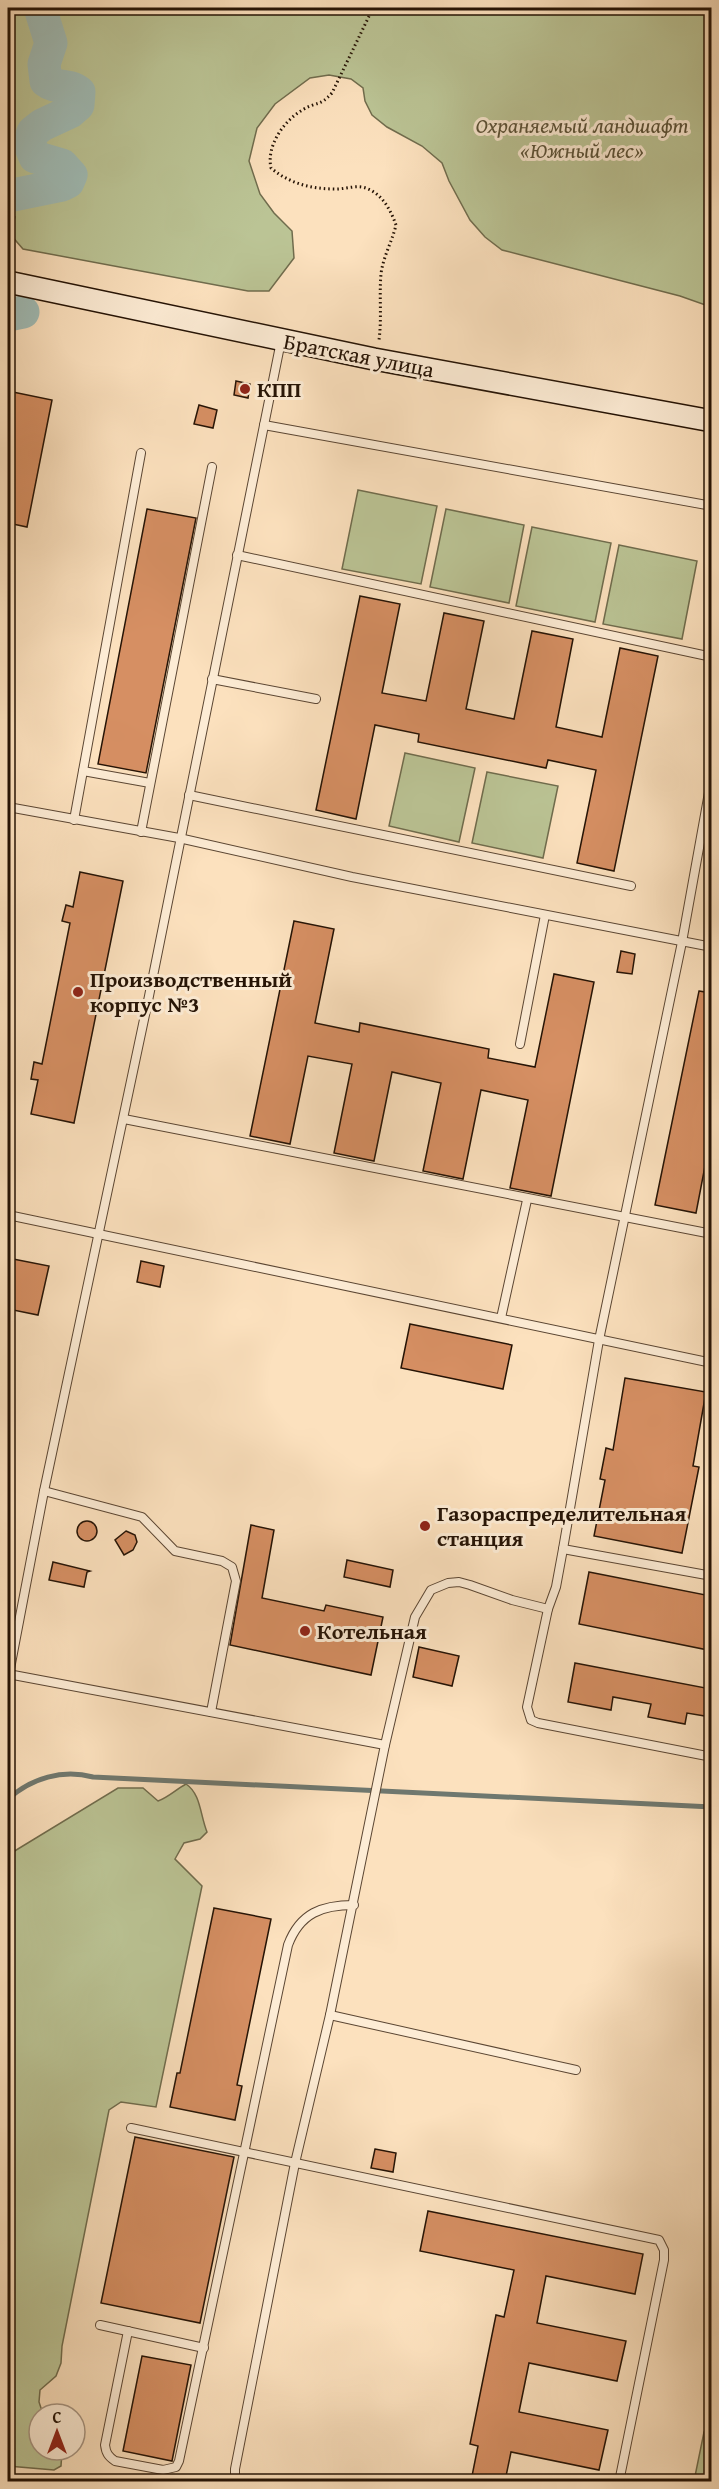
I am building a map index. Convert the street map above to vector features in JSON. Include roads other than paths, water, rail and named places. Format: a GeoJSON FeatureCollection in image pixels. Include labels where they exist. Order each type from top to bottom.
{"type":"FeatureCollection","features":[{"type":"Feature","properties":{"kind":"main road","name":"Братская улица"},"geometry":{"type":"LineString","coordinates":[[8,282],[375,359],[711,421]]}},
{"type":"Feature","properties":{"kind":"lane"},"geometry":{"type":"LineString","coordinates":[[281,339],[124,1119],[44,1491],[8,1674],[385,1745]]}},
{"type":"Feature","properties":{"kind":"lane"},"geometry":{"type":"LineString","coordinates":[[264,425],[711,506]]}},
{"type":"Feature","properties":{"kind":"lane"},"geometry":{"type":"LineString","coordinates":[[74,820],[141,453]]}},
{"type":"Feature","properties":{"kind":"lane"},"geometry":{"type":"LineString","coordinates":[[141,832],[212,467]]}},
{"type":"Feature","properties":{"kind":"lane"},"geometry":{"type":"LineString","coordinates":[[237,555],[711,657]]}},
{"type":"Feature","properties":{"kind":"lane"},"geometry":{"type":"LineString","coordinates":[[212,679],[316,699]]}},
{"type":"Feature","properties":{"kind":"lane"},"geometry":{"type":"LineString","coordinates":[[83,771],[150,783]]}},
{"type":"Feature","properties":{"kind":"lane"},"geometry":{"type":"LineString","coordinates":[[711,776],[682,942],[599,1340],[564,1550],[528,1698],[528,1714],[531,1719],[545,1725],[711,1757]]}},
{"type":"Feature","properties":{"kind":"lane"},"geometry":{"type":"LineString","coordinates":[[189,795],[631,886]]}},
{"type":"Feature","properties":{"kind":"lane"},"geometry":{"type":"LineString","coordinates":[[8,808],[179,838],[352,877],[711,947]]}},
{"type":"Feature","properties":{"kind":"lane"},"geometry":{"type":"LineString","coordinates":[[520,1044],[545,915]]}},
{"type":"Feature","properties":{"kind":"lane"},"geometry":{"type":"LineString","coordinates":[[124,1119],[527,1200],[711,1234]]}},
{"type":"Feature","properties":{"kind":"lane"},"geometry":{"type":"LineString","coordinates":[[501,1318],[527,1200]]}},
{"type":"Feature","properties":{"kind":"lane"},"geometry":{"type":"LineString","coordinates":[[8,1215],[711,1363]]}},
{"type":"Feature","properties":{"kind":"lane"},"geometry":{"type":"LineString","coordinates":[[44,1491],[142,1517],[175,1551],[222,1561],[232,1567],[236,1581],[211,1712]]}},
{"type":"Feature","properties":{"kind":"lane"},"geometry":{"type":"LineString","coordinates":[[564,1550],[711,1576]]}},
{"type":"Feature","properties":{"kind":"lane"},"geometry":{"type":"LineString","coordinates":[[235,2481],[235,2469],[295,2163],[354,1905],[410,1631],[420,1606],[431,1590],[448,1582],[459,1582],[512,1600],[548,1609]]}},
{"type":"Feature","properties":{"kind":"lane"},"geometry":{"type":"LineString","coordinates":[[128,2331],[105,2445],[109,2457],[115,2461],[163,2470],[176,2467],[204,2348],[243,2152],[288,1945],[294,1931],[312,1913],[338,1905],[354,1905]]}},
{"type":"Feature","properties":{"kind":"lane"},"geometry":{"type":"LineString","coordinates":[[330,2015],[576,2070]]}},
{"type":"Feature","properties":{"kind":"lane"},"geometry":{"type":"LineString","coordinates":[[131,2128],[659,2240],[664,2250],[664,2260],[619,2481]]}},
{"type":"Feature","properties":{"kind":"lane"},"geometry":{"type":"LineString","coordinates":[[100,2325],[204,2348]]}},
{"type":"Feature","properties":{"kind":"waterway"},"geometry":{"type":"LineString","coordinates":[[8,196],[62,185],[68,182],[71,175],[62,165],[35,157],[29,143],[33,132],[42,125],[70,112],[78,105],[79,92],[46,81],[44,64],[51,43],[40,8]]}},
{"type":"Feature","properties":{"kind":"waterway"},"geometry":{"type":"LineString","coordinates":[[8,315],[23,312]]}},
{"type":"Feature","properties":{"kind":"waterway"},"geometry":{"type":"LineString","coordinates":[[8,1799],[37,1781],[70,1774],[93,1777],[712,1807]]}},
{"type":"Feature","properties":{"kind":"place","name":"КПП"},"geometry":{"type":"Point","coordinates":[245,389]}},
{"type":"Feature","properties":{"kind":"place","name":"Производственный корпус №3"},"geometry":{"type":"Point","coordinates":[78,992]}},
{"type":"Feature","properties":{"kind":"place","name":"Газораспределительная станция"},"geometry":{"type":"Point","coordinates":[425,1526]}},
{"type":"Feature","properties":{"kind":"place","name":"Котельная"},"geometry":{"type":"Point","coordinates":[305,1631]}},
{"type":"Feature","properties":{"kind":"park label","name":"Охраняемый ландшафт «Южный лес»"},"geometry":{"type":"Point","coordinates":[582,138]}}]}
